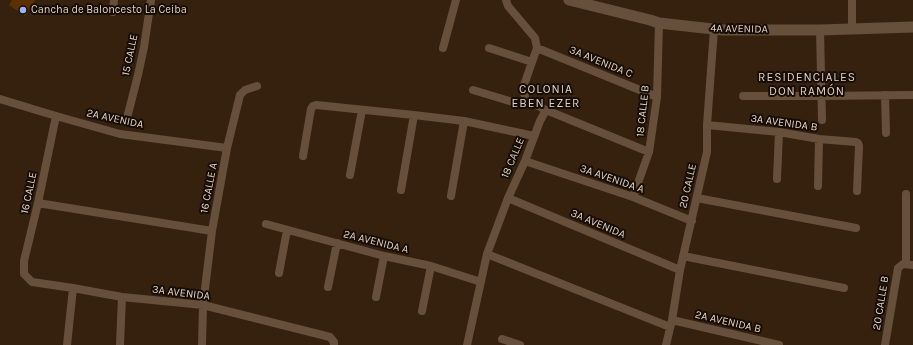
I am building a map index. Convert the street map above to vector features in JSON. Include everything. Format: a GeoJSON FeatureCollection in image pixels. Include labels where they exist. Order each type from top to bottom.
{"type":"FeatureCollection","features":[{"type":"Feature","properties":{"kind":"street"},"geometry":{"type":"LineString","coordinates":[[112,12],[114,0]]}},
{"type":"Feature","properties":{"kind":"street","name":"15 CALLE"},"geometry":{"type":"LineString","coordinates":[[128,114],[144,46],[151,0]]}},
{"type":"Feature","properties":{"kind":"street"},"geometry":{"type":"LineString","coordinates":[[443,48],[456,0]]}},
{"type":"Feature","properties":{"kind":"street"},"geometry":{"type":"LineString","coordinates":[[506,0],[508,6],[536,38],[537,48],[524,85],[526,100],[546,110],[649,152]]}},
{"type":"Feature","properties":{"kind":"street","name":"4A AVENIDA"},"geometry":{"type":"LineString","coordinates":[[569,0],[650,20],[659,24],[722,30],[820,30],[913,27]]}},
{"type":"Feature","properties":{"kind":"street"},"geometry":{"type":"LineString","coordinates":[[852,0],[852,28]]}},
{"type":"Feature","properties":{"kind":"street","name":"18 CALLE B"},"geometry":{"type":"LineString","coordinates":[[633,198],[649,152],[657,97],[659,24]]}},
{"type":"Feature","properties":{"kind":"street","name":"20 CALLE"},"geometry":{"type":"LineString","coordinates":[[666,345],[680,270],[707,152],[707,125],[714,29]]}},
{"type":"Feature","properties":{"kind":"street"},"geometry":{"type":"LineString","coordinates":[[820,30],[822,120]]}},
{"type":"Feature","properties":{"kind":"street"},"geometry":{"type":"LineString","coordinates":[[488,48],[532,62]]}},
{"type":"Feature","properties":{"kind":"street","name":"3A AVENIDA C"},"geometry":{"type":"LineString","coordinates":[[537,48],[657,97]]}},
{"type":"Feature","properties":{"kind":"street","name":"16 CALLE A"},"geometry":{"type":"LineString","coordinates":[[202,345],[203,305],[212,231],[227,148],[240,95],[245,90],[257,86]]}},
{"type":"Feature","properties":{"kind":"street"},"geometry":{"type":"LineString","coordinates":[[473,90],[516,103],[526,100]]}},
{"type":"Feature","properties":{"kind":"street"},"geometry":{"type":"LineString","coordinates":[[885,95],[886,133]]}},
{"type":"Feature","properties":{"kind":"street"},"geometry":{"type":"LineString","coordinates":[[743,96],[913,95]]}},
{"type":"Feature","properties":{"kind":"street","name":"2A AVENIDA"},"geometry":{"type":"LineString","coordinates":[[0,99],[120,134],[227,148]]}},
{"type":"Feature","properties":{"kind":"street"},"geometry":{"type":"LineString","coordinates":[[304,156],[311,109],[316,105],[414,115],[464,122],[534,136]]}},
{"type":"Feature","properties":{"kind":"street"},"geometry":{"type":"LineString","coordinates":[[350,175],[362,110]]}},
{"type":"Feature","properties":{"kind":"street","name":"18 CALLE"},"geometry":{"type":"LineString","coordinates":[[467,345],[487,254],[508,198],[546,110]]}},
{"type":"Feature","properties":{"kind":"street"},"geometry":{"type":"LineString","coordinates":[[401,190],[414,115]]}},
{"type":"Feature","properties":{"kind":"street","name":"16 CALLE"},"geometry":{"type":"LineString","coordinates":[[24,274],[24,260],[38,204],[56,116]]}},
{"type":"Feature","properties":{"kind":"street"},"geometry":{"type":"LineString","coordinates":[[451,196],[464,122]]}},
{"type":"Feature","properties":{"kind":"street","name":"3A AVENIDA B"},"geometry":{"type":"LineString","coordinates":[[707,125],[779,132],[819,139],[856,142],[859,146],[856,191]]}},
{"type":"Feature","properties":{"kind":"street"},"geometry":{"type":"LineString","coordinates":[[777,179],[779,132]]}},
{"type":"Feature","properties":{"kind":"street"},"geometry":{"type":"LineString","coordinates":[[818,186],[819,139]]}},
{"type":"Feature","properties":{"kind":"street","name":"3A AVENIDA A"},"geometry":{"type":"LineString","coordinates":[[525,161],[633,198],[692,221]]}},
{"type":"Feature","properties":{"kind":"street","name":"20 CALLE B"},"geometry":{"type":"LineString","coordinates":[[885,345],[898,268],[906,265],[906,194]]}},
{"type":"Feature","properties":{"kind":"street","name":"3A AVENIDA"},"geometry":{"type":"LineString","coordinates":[[508,198],[680,270]]}},
{"type":"Feature","properties":{"kind":"street"},"geometry":{"type":"LineString","coordinates":[[697,198],[856,228]]}},
{"type":"Feature","properties":{"kind":"street"},"geometry":{"type":"LineString","coordinates":[[38,204],[212,231]]}},
{"type":"Feature","properties":{"kind":"street","name":"2A AVENIDA A"},"geometry":{"type":"LineString","coordinates":[[266,224],[384,256],[431,266],[481,282]]}},
{"type":"Feature","properties":{"kind":"street"},"geometry":{"type":"LineString","coordinates":[[279,273],[287,230]]}},
{"type":"Feature","properties":{"kind":"street"},"geometry":{"type":"LineString","coordinates":[[328,287],[337,244]]}},
{"type":"Feature","properties":{"kind":"street","name":"2A AVENIDA B"},"geometry":{"type":"LineString","coordinates":[[487,254],[671,324],[779,345]]}},
{"type":"Feature","properties":{"kind":"street"},"geometry":{"type":"LineString","coordinates":[[376,297],[384,256]]}},
{"type":"Feature","properties":{"kind":"street"},"geometry":{"type":"LineString","coordinates":[[683,256],[844,288]]}},
{"type":"Feature","properties":{"kind":"street"},"geometry":{"type":"LineString","coordinates":[[422,311],[431,266]]}},
{"type":"Feature","properties":{"kind":"street","name":"3A AVENIDA"},"geometry":{"type":"LineString","coordinates":[[24,274],[32,282],[122,297],[203,305],[330,338],[334,344]]}},
{"type":"Feature","properties":{"kind":"street"},"geometry":{"type":"LineString","coordinates":[[68,345],[73,288]]}},
{"type":"Feature","properties":{"kind":"street"},"geometry":{"type":"LineString","coordinates":[[120,345],[122,297]]}},
{"type":"Feature","properties":{"kind":"street"},"geometry":{"type":"LineString","coordinates":[[502,339],[520,345]]}},
{"type":"Feature","properties":{"kind":"shaded area","name":"Cancha de Baloncesto La Ceiba"},"geometry":{"type":"Polygon","coordinates":[[[12,0],[35,0],[25,16],[9,5],[12,0]]]}},
{"type":"Feature","properties":{"kind":"place","name":"Cancha de Baloncesto La Ceiba"},"geometry":{"type":"Point","coordinates":[23,10]}},
{"type":"Feature","properties":{"kind":"district","name":"RESIDENCIALES DON RAMÓN"},"geometry":{"type":"Point","coordinates":[807,85]}},
{"type":"Feature","properties":{"kind":"district","name":"COLONIA EBEN EZER"},"geometry":{"type":"Point","coordinates":[546,97]}}]}
